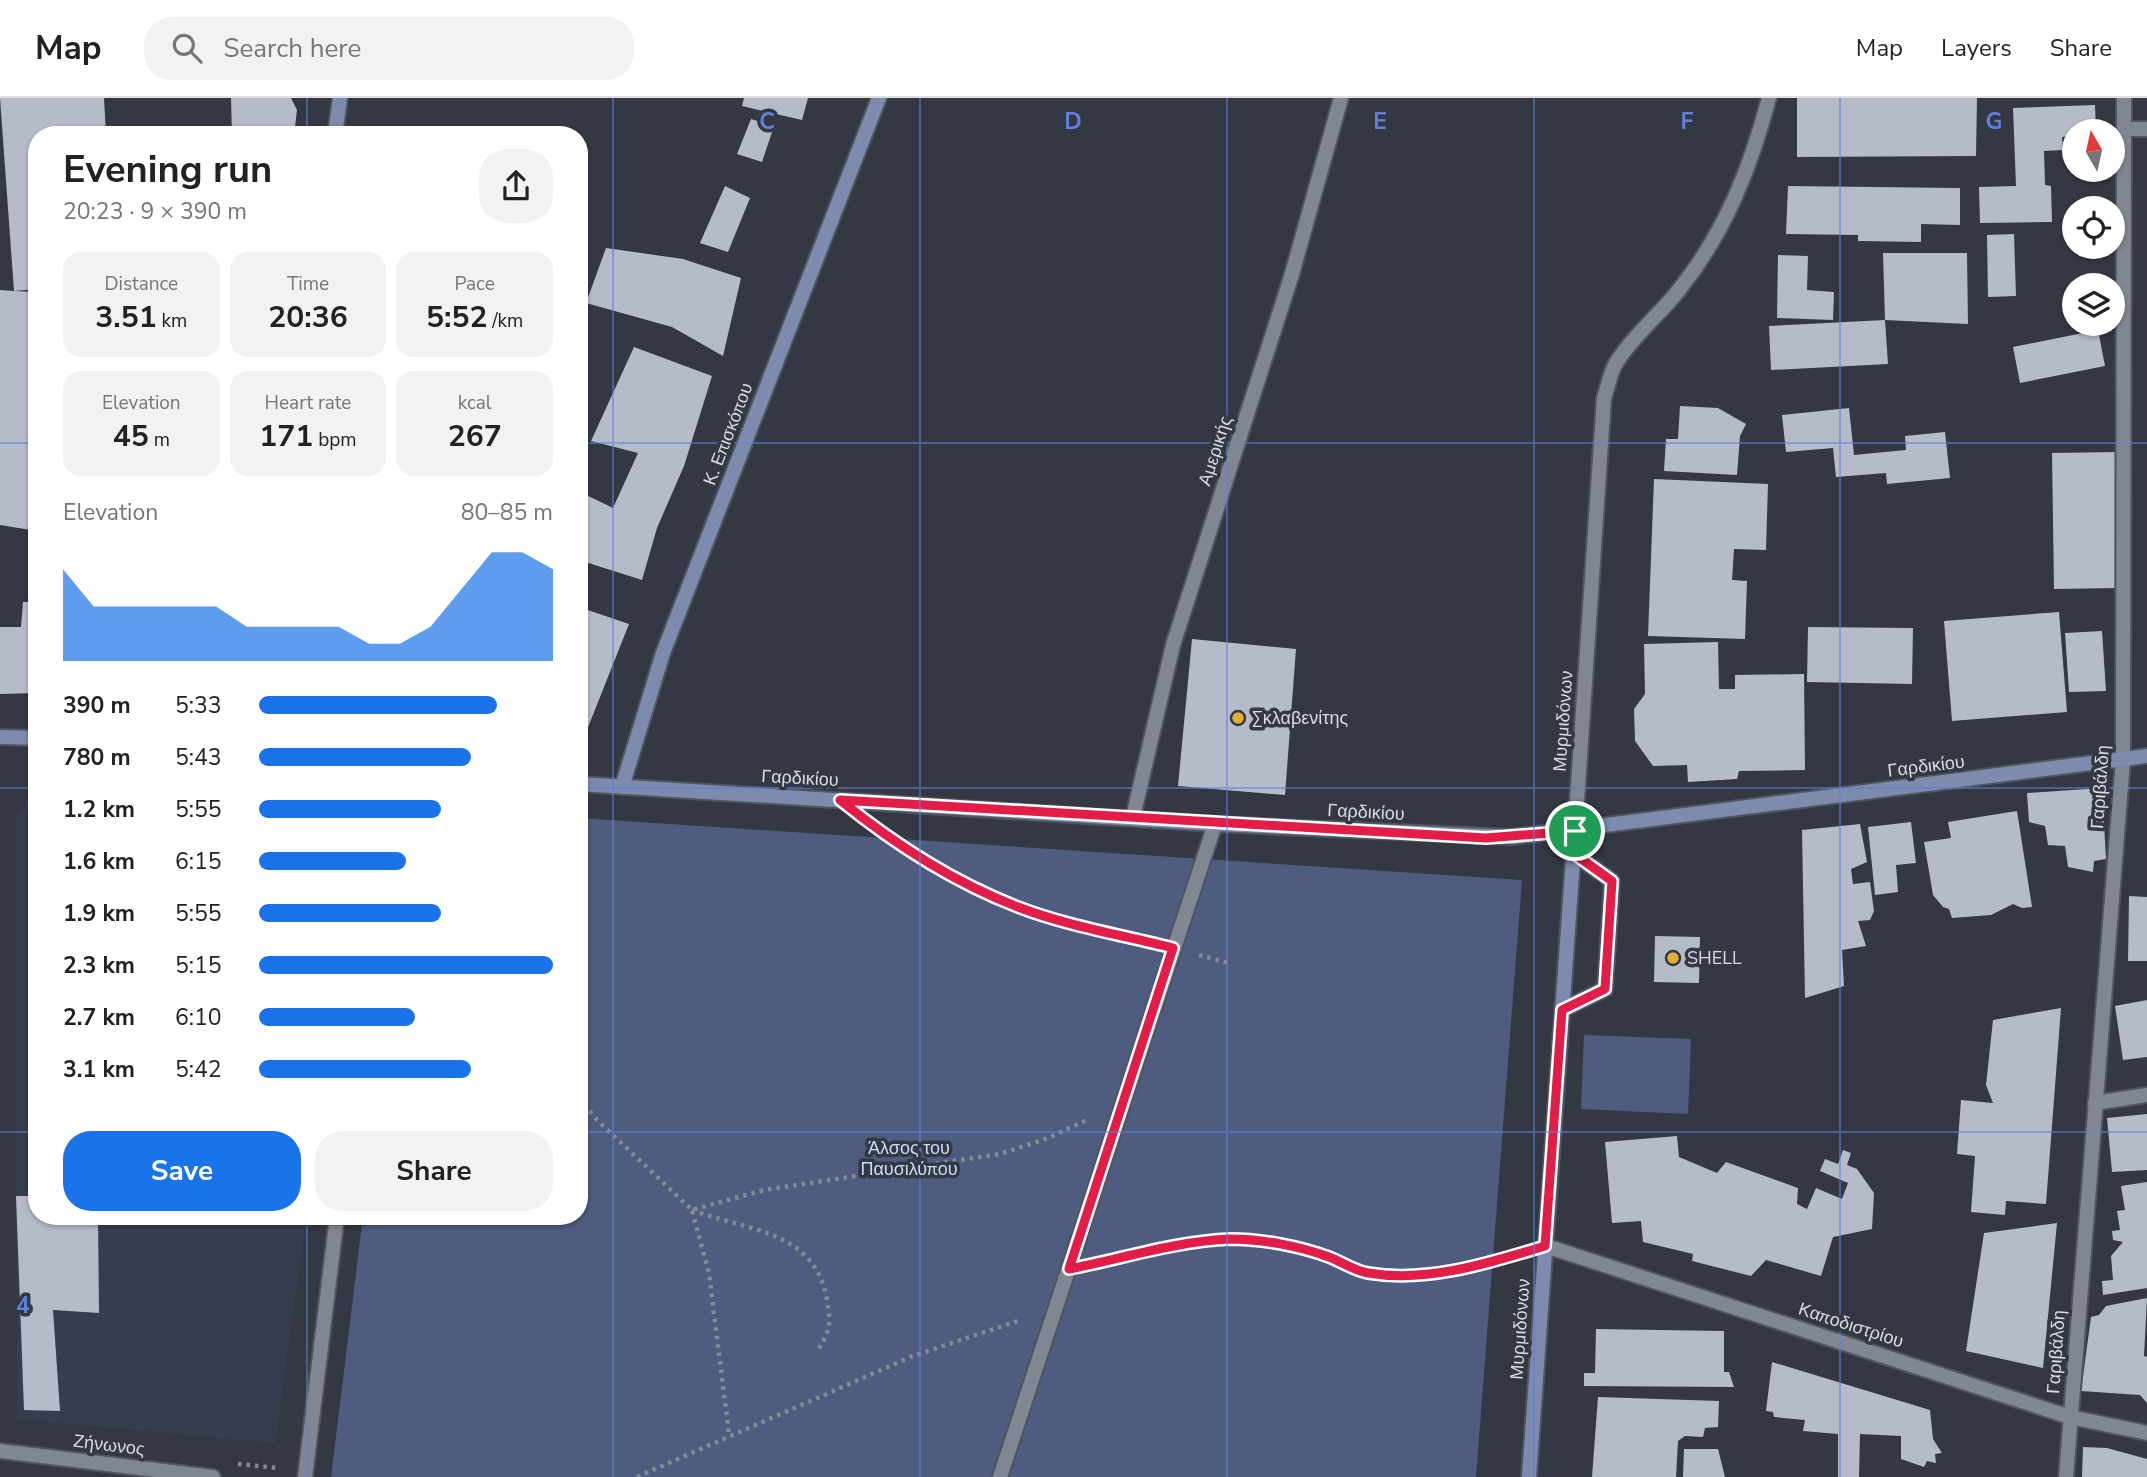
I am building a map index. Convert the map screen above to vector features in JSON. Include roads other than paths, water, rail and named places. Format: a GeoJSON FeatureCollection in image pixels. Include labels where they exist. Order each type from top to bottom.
{"type":"FeatureCollection","features":[{"type":"Feature","properties":{"kind":"main road"},"geometry":{"type":"LineString","coordinates":[[336,126],[340,98]]}},
{"type":"Feature","properties":{"kind":"main road","name":"Κ. Επισκόπου"},"geometry":{"type":"LineString","coordinates":[[622,787],[663,653],[879,98]]}},
{"type":"Feature","properties":{"kind":"main road"},"geometry":{"type":"LineString","coordinates":[[0,737],[28,738]]}},
{"type":"Feature","properties":{"kind":"main road","name":"Γαρδικίου"},"geometry":{"type":"LineString","coordinates":[[588,785],[1215,824],[1486,838],[1575,831],[2147,756]]}},
{"type":"Feature","properties":{"kind":"main road","name":"Μυρμιδόνων"},"geometry":{"type":"LineString","coordinates":[[1529,1477],[1575,831]]}},
{"type":"Feature","properties":{"kind":"street","name":"Αμερικής"},"geometry":{"type":"LineString","coordinates":[[1133,817],[1173,645],[1292,274],[1341,98]]}},
{"type":"Feature","properties":{"kind":"street","name":"Μυρμιδόνων"},"geometry":{"type":"LineString","coordinates":[[1575,831],[1604,398],[1615,365],[1640,332],[1681,288],[1716,236],[1754,153],[1769,98]]}},
{"type":"Feature","properties":{"kind":"street","name":"Γαριβάλδη"},"geometry":{"type":"LineString","coordinates":[[2124,98],[2124,119]]}},
{"type":"Feature","properties":{"kind":"street"},"geometry":{"type":"LineString","coordinates":[[2125,130],[2147,130]]}},
{"type":"Feature","properties":{"kind":"street","name":"Γαριβάλδη"},"geometry":{"type":"LineString","coordinates":[[2066,1477],[2123,760],[2124,182]]}},
{"type":"Feature","properties":{"kind":"street"},"geometry":{"type":"LineString","coordinates":[[1000,1477],[1215,824]]}},
{"type":"Feature","properties":{"kind":"street"},"geometry":{"type":"LineString","coordinates":[[1562,1010],[1605,989],[1612,881],[1573,853]]}},
{"type":"Feature","properties":{"kind":"street"},"geometry":{"type":"LineString","coordinates":[[2095,1103],[2147,1095]]}},
{"type":"Feature","properties":{"kind":"street"},"geometry":{"type":"LineString","coordinates":[[305,1477],[336,1225]]}},
{"type":"Feature","properties":{"kind":"street","name":"Καποδιστρίου"},"geometry":{"type":"LineString","coordinates":[[1545,1246],[2070,1417],[2147,1433]]}},
{"type":"Feature","properties":{"kind":"street","name":"Ζήνωνος"},"geometry":{"type":"LineString","coordinates":[[0,1451],[213,1477]]}},
{"type":"Feature","properties":{"kind":"place","name":"Σκλαβενίτης"},"geometry":{"type":"Point","coordinates":[1238,718]}},
{"type":"Feature","properties":{"kind":"place","name":"SHELL"},"geometry":{"type":"Point","coordinates":[1673,958]}},
{"type":"Feature","properties":{"kind":"park label","name":"Άλσος του Παυσιλύπου"},"geometry":{"type":"Point","coordinates":[909,1158]}}]}
